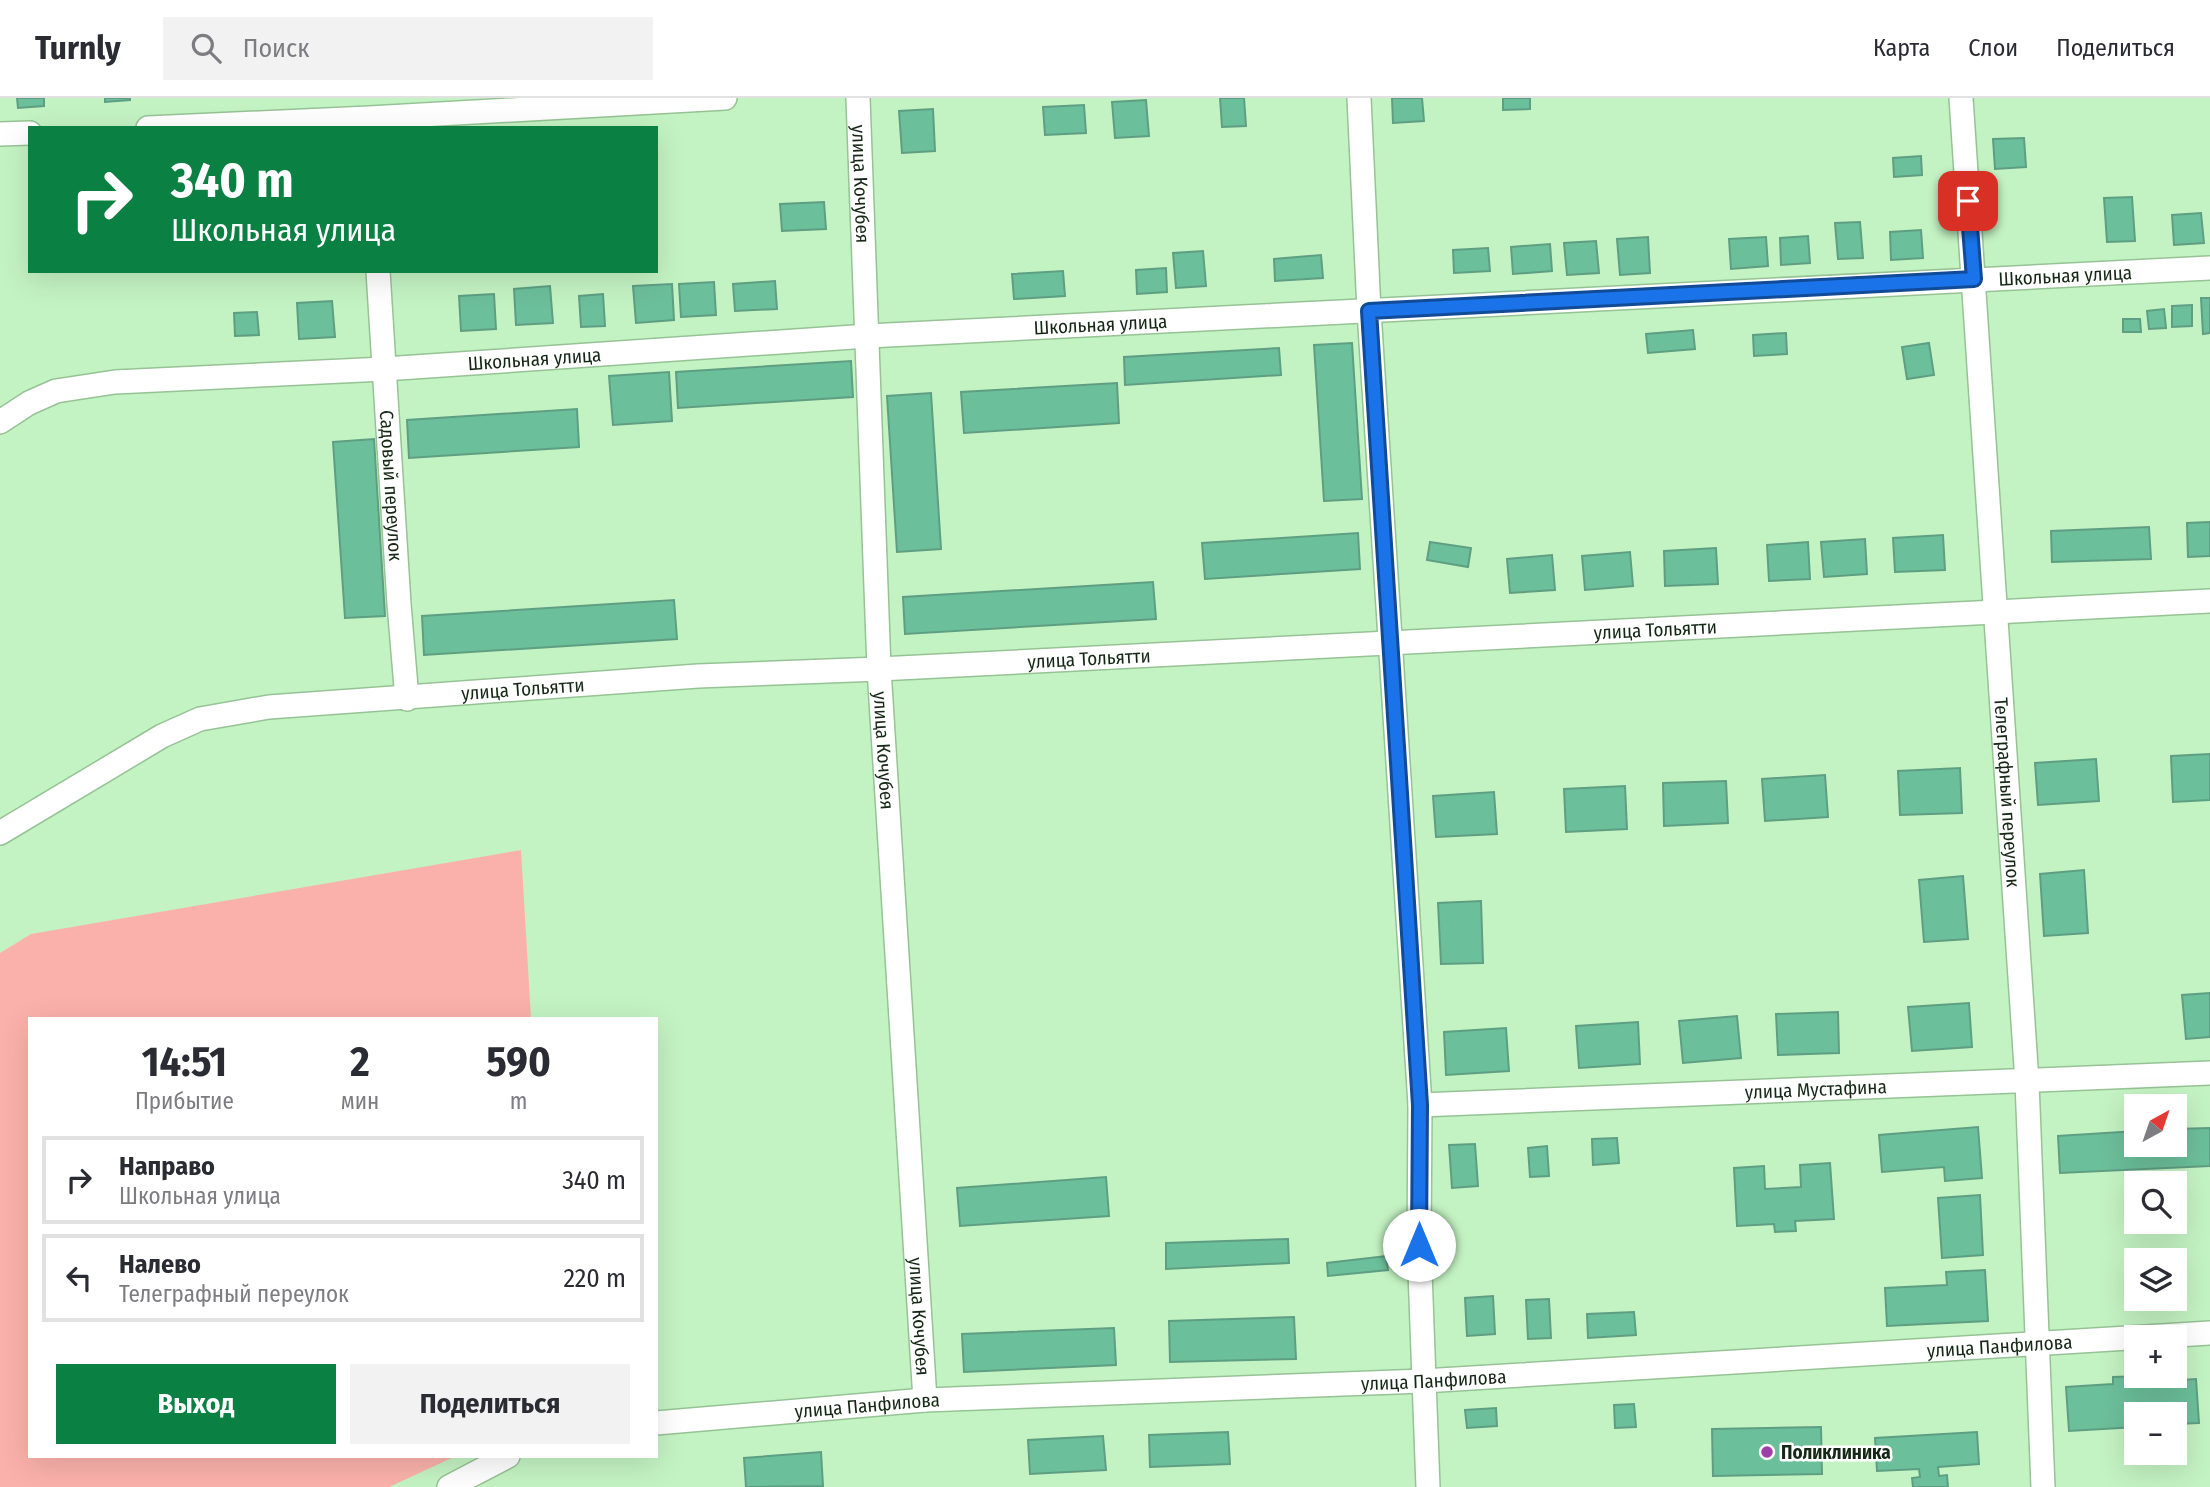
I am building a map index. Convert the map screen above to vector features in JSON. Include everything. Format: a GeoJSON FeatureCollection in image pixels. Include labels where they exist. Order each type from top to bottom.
{"type":"FeatureCollection","features":[{"type":"Feature","properties":{"kind":"street"},"geometry":{"type":"LineString","coordinates":[[182,126],[725,98]]}},
{"type":"Feature","properties":{"kind":"street","name":"улица Кочубея"},"geometry":{"type":"LineString","coordinates":[[858,98],[879,669],[925,1400]]}},
{"type":"Feature","properties":{"kind":"street"},"geometry":{"type":"LineString","coordinates":[[1359,98],[1389,642],[1420,1105],[1419,1245],[1428,1487]]}},
{"type":"Feature","properties":{"kind":"street","name":"Телеграфный переулок"},"geometry":{"type":"LineString","coordinates":[[1961,98],[2027,1082],[2043,1487]]}},
{"type":"Feature","properties":{"kind":"street"},"geometry":{"type":"LineString","coordinates":[[0,134],[28,133]]}},
{"type":"Feature","properties":{"kind":"street","name":"Школьная улица"},"geometry":{"type":"LineString","coordinates":[[0,422],[29,403],[56,391],[115,382],[384,369],[868,336],[2210,268]]}},
{"type":"Feature","properties":{"kind":"street","name":"Садовый переулок"},"geometry":{"type":"LineString","coordinates":[[378,273],[398,604],[407,699]]}},
{"type":"Feature","properties":{"kind":"street","name":"улица Тольятти"},"geometry":{"type":"LineString","coordinates":[[0,833],[162,736],[200,719],[269,707],[698,676],[2210,601]]}},
{"type":"Feature","properties":{"kind":"street","name":"улица Мустафина"},"geometry":{"type":"LineString","coordinates":[[1420,1105],[2210,1073]]}},
{"type":"Feature","properties":{"kind":"street","name":"улица Панфилова"},"geometry":{"type":"LineString","coordinates":[[658,1423],[925,1400],[1423,1381],[2210,1333]]}},
{"type":"Feature","properties":{"kind":"street"},"geometry":{"type":"LineString","coordinates":[[449,1487],[504,1458]]}},
{"type":"Feature","properties":{"kind":"shaded area"},"geometry":{"type":"Polygon","coordinates":[[[521,850],[531,1017],[28,1017],[28,1458],[452,1458],[389,1487],[0,1487],[0,953],[31,934],[521,850]]]}},
{"type":"Feature","properties":{"kind":"building"},"geometry":{"type":"Polygon","coordinates":[[[17,98],[44,98],[44,106],[18,108],[17,98]]]}},
{"type":"Feature","properties":{"kind":"building"},"geometry":{"type":"Polygon","coordinates":[[[105,98],[130,98],[130,100],[105,102],[105,98]]]}},
{"type":"Feature","properties":{"kind":"building"},"geometry":{"type":"Polygon","coordinates":[[[1220,98],[1244,98],[1246,126],[1222,127],[1220,98]]]}},
{"type":"Feature","properties":{"kind":"building"},"geometry":{"type":"Polygon","coordinates":[[[1392,98],[1422,98],[1424,121],[1393,123],[1392,98]]]}},
{"type":"Feature","properties":{"kind":"building"},"geometry":{"type":"Polygon","coordinates":[[[1503,98],[1530,98],[1530,109],[1503,110],[1503,98]]]}},
{"type":"Feature","properties":{"kind":"building"},"geometry":{"type":"Polygon","coordinates":[[[1146,100],[1149,136],[1115,138],[1112,102],[1146,100]]]}},
{"type":"Feature","properties":{"kind":"building"},"geometry":{"type":"Polygon","coordinates":[[[1084,105],[1086,133],[1045,135],[1043,107],[1084,105]]]}},
{"type":"Feature","properties":{"kind":"building"},"geometry":{"type":"Polygon","coordinates":[[[933,109],[935,151],[902,153],[899,111],[933,109]]]}},
{"type":"Feature","properties":{"kind":"building"},"geometry":{"type":"Polygon","coordinates":[[[2024,138],[2026,167],[1995,169],[1993,139],[2024,138]]]}},
{"type":"Feature","properties":{"kind":"building"},"geometry":{"type":"Polygon","coordinates":[[[1921,156],[1922,175],[1894,177],[1893,158],[1921,156]]]}},
{"type":"Feature","properties":{"kind":"building"},"geometry":{"type":"Polygon","coordinates":[[[2132,197],[2135,241],[2107,242],[2104,198],[2132,197]]]}},
{"type":"Feature","properties":{"kind":"building"},"geometry":{"type":"Polygon","coordinates":[[[824,202],[826,229],[782,231],[780,204],[824,202]]]}},
{"type":"Feature","properties":{"kind":"building"},"geometry":{"type":"Polygon","coordinates":[[[2201,213],[2204,243],[2174,245],[2172,215],[2201,213]]]}},
{"type":"Feature","properties":{"kind":"building"},"geometry":{"type":"Polygon","coordinates":[[[1860,222],[1863,258],[1838,259],[1835,223],[1860,222]]]}},
{"type":"Feature","properties":{"kind":"building"},"geometry":{"type":"Polygon","coordinates":[[[1921,230],[1923,258],[1891,260],[1890,232],[1921,230]]]}},
{"type":"Feature","properties":{"kind":"building"},"geometry":{"type":"Polygon","coordinates":[[[1808,236],[1810,263],[1781,265],[1780,238],[1808,236]]]}},
{"type":"Feature","properties":{"kind":"building"},"geometry":{"type":"Polygon","coordinates":[[[1648,237],[1650,273],[1620,275],[1617,239],[1648,237]]]}},
{"type":"Feature","properties":{"kind":"building"},"geometry":{"type":"Polygon","coordinates":[[[1766,237],[1768,266],[1731,269],[1729,239],[1766,237]]]}},
{"type":"Feature","properties":{"kind":"building"},"geometry":{"type":"Polygon","coordinates":[[[1596,241],[1599,273],[1567,275],[1564,243],[1596,241]]]}},
{"type":"Feature","properties":{"kind":"building"},"geometry":{"type":"Polygon","coordinates":[[[1550,244],[1552,271],[1513,274],[1511,247],[1550,244]]]}},
{"type":"Feature","properties":{"kind":"building"},"geometry":{"type":"Polygon","coordinates":[[[1488,248],[1490,271],[1454,273],[1453,250],[1488,248]]]}},
{"type":"Feature","properties":{"kind":"building"},"geometry":{"type":"Polygon","coordinates":[[[1203,251],[1206,286],[1176,288],[1173,253],[1203,251]]]}},
{"type":"Feature","properties":{"kind":"building"},"geometry":{"type":"Polygon","coordinates":[[[1321,255],[1323,278],[1275,281],[1274,259],[1321,255]]]}},
{"type":"Feature","properties":{"kind":"building"},"geometry":{"type":"Polygon","coordinates":[[[1166,268],[1167,292],[1137,294],[1136,270],[1166,268]]]}},
{"type":"Feature","properties":{"kind":"building"},"geometry":{"type":"Polygon","coordinates":[[[1063,271],[1065,296],[1014,299],[1012,274],[1063,271]]]}},
{"type":"Feature","properties":{"kind":"building"},"geometry":{"type":"Polygon","coordinates":[[[775,281],[777,309],[735,311],[733,284],[775,281]]]}},
{"type":"Feature","properties":{"kind":"building"},"geometry":{"type":"Polygon","coordinates":[[[714,282],[716,315],[681,317],[679,284],[714,282]]]}},
{"type":"Feature","properties":{"kind":"building"},"geometry":{"type":"Polygon","coordinates":[[[672,284],[674,320],[636,323],[633,286],[672,284]]]}},
{"type":"Feature","properties":{"kind":"building"},"geometry":{"type":"Polygon","coordinates":[[[550,286],[553,323],[516,325],[514,289],[550,286]]]}},
{"type":"Feature","properties":{"kind":"building"},"geometry":{"type":"Polygon","coordinates":[[[494,294],[496,329],[461,331],[459,296],[494,294]]]}},
{"type":"Feature","properties":{"kind":"building"},"geometry":{"type":"Polygon","coordinates":[[[603,294],[605,326],[581,327],[579,296],[603,294]]]}},
{"type":"Feature","properties":{"kind":"building"},"geometry":{"type":"Polygon","coordinates":[[[2201,298],[2210,298],[2210,333],[2203,334],[2201,298]]]}},
{"type":"Feature","properties":{"kind":"building"},"geometry":{"type":"Polygon","coordinates":[[[332,301],[335,337],[299,339],[297,303],[332,301]]]}},
{"type":"Feature","properties":{"kind":"building"},"geometry":{"type":"Polygon","coordinates":[[[2192,305],[2192,326],[2172,327],[2172,306],[2192,305]]]}},
{"type":"Feature","properties":{"kind":"building"},"geometry":{"type":"Polygon","coordinates":[[[2164,309],[2166,328],[2149,329],[2147,311],[2164,309]]]}},
{"type":"Feature","properties":{"kind":"building"},"geometry":{"type":"Polygon","coordinates":[[[257,312],[259,335],[235,336],[234,313],[257,312]]]}},
{"type":"Feature","properties":{"kind":"building"},"geometry":{"type":"Polygon","coordinates":[[[2123,319],[2140,319],[2141,332],[2123,332],[2123,319]]]}},
{"type":"Feature","properties":{"kind":"building"},"geometry":{"type":"Polygon","coordinates":[[[1693,330],[1695,349],[1648,353],[1646,334],[1693,330]]]}},
{"type":"Feature","properties":{"kind":"building"},"geometry":{"type":"Polygon","coordinates":[[[1786,333],[1787,354],[1754,356],[1753,335],[1786,333]]]}},
{"type":"Feature","properties":{"kind":"building"},"geometry":{"type":"Polygon","coordinates":[[[1352,343],[1362,499],[1324,501],[1314,345],[1352,343]]]}},
{"type":"Feature","properties":{"kind":"building"},"geometry":{"type":"Polygon","coordinates":[[[1929,343],[1934,375],[1907,379],[1902,347],[1929,343]]]}},
{"type":"Feature","properties":{"kind":"building"},"geometry":{"type":"Polygon","coordinates":[[[1279,348],[1281,375],[1125,385],[1124,357],[1279,348]]]}},
{"type":"Feature","properties":{"kind":"building"},"geometry":{"type":"Polygon","coordinates":[[[851,361],[853,397],[678,408],[676,372],[851,361]]]}},
{"type":"Feature","properties":{"kind":"building"},"geometry":{"type":"Polygon","coordinates":[[[669,372],[672,421],[613,425],[609,376],[669,372]]]}},
{"type":"Feature","properties":{"kind":"building"},"geometry":{"type":"Polygon","coordinates":[[[1117,383],[1119,423],[964,433],[961,392],[1117,383]]]}},
{"type":"Feature","properties":{"kind":"building"},"geometry":{"type":"Polygon","coordinates":[[[931,393],[941,549],[897,552],[887,396],[931,393]]]}},
{"type":"Feature","properties":{"kind":"building"},"geometry":{"type":"Polygon","coordinates":[[[577,409],[579,447],[409,458],[407,420],[577,409]]]}},
{"type":"Feature","properties":{"kind":"building"},"geometry":{"type":"Polygon","coordinates":[[[374,439],[385,616],[345,618],[333,442],[374,439]]]}},
{"type":"Feature","properties":{"kind":"building"},"geometry":{"type":"Polygon","coordinates":[[[2210,522],[2210,556],[2188,557],[2187,523],[2210,522]]]}},
{"type":"Feature","properties":{"kind":"building"},"geometry":{"type":"Polygon","coordinates":[[[2149,527],[2151,559],[2052,562],[2051,531],[2149,527]]]}},
{"type":"Feature","properties":{"kind":"building"},"geometry":{"type":"Polygon","coordinates":[[[1358,533],[1360,569],[1205,579],[1202,543],[1358,533]]]}},
{"type":"Feature","properties":{"kind":"building"},"geometry":{"type":"Polygon","coordinates":[[[1943,535],[1945,570],[1895,572],[1893,538],[1943,535]]]}},
{"type":"Feature","properties":{"kind":"building"},"geometry":{"type":"Polygon","coordinates":[[[1865,539],[1867,574],[1824,577],[1821,542],[1865,539]]]}},
{"type":"Feature","properties":{"kind":"building"},"geometry":{"type":"Polygon","coordinates":[[[1430,542],[1471,548],[1468,567],[1427,560],[1430,542]]]}},
{"type":"Feature","properties":{"kind":"building"},"geometry":{"type":"Polygon","coordinates":[[[1808,542],[1810,579],[1769,581],[1767,545],[1808,542]]]}},
{"type":"Feature","properties":{"kind":"building"},"geometry":{"type":"Polygon","coordinates":[[[1716,548],[1718,584],[1665,586],[1664,551],[1716,548]]]}},
{"type":"Feature","properties":{"kind":"building"},"geometry":{"type":"Polygon","coordinates":[[[1630,552],[1633,586],[1585,590],[1582,556],[1630,552]]]}},
{"type":"Feature","properties":{"kind":"building"},"geometry":{"type":"Polygon","coordinates":[[[1552,555],[1555,590],[1510,593],[1507,559],[1552,555]]]}},
{"type":"Feature","properties":{"kind":"building"},"geometry":{"type":"Polygon","coordinates":[[[1153,582],[1156,619],[905,634],[903,597],[1153,582]]]}},
{"type":"Feature","properties":{"kind":"building"},"geometry":{"type":"Polygon","coordinates":[[[674,600],[677,639],[424,655],[422,616],[674,600]]]}},
{"type":"Feature","properties":{"kind":"building"},"geometry":{"type":"Polygon","coordinates":[[[2210,754],[2210,800],[2173,802],[2171,756],[2210,754]]]}},
{"type":"Feature","properties":{"kind":"building"},"geometry":{"type":"Polygon","coordinates":[[[2096,759],[2099,801],[2038,805],[2035,763],[2096,759]]]}},
{"type":"Feature","properties":{"kind":"building"},"geometry":{"type":"Polygon","coordinates":[[[1960,768],[1962,813],[1900,815],[1898,771],[1960,768]]]}},
{"type":"Feature","properties":{"kind":"building"},"geometry":{"type":"Polygon","coordinates":[[[1825,775],[1828,817],[1765,821],[1762,779],[1825,775]]]}},
{"type":"Feature","properties":{"kind":"building"},"geometry":{"type":"Polygon","coordinates":[[[1726,781],[1728,823],[1664,826],[1663,783],[1726,781]]]}},
{"type":"Feature","properties":{"kind":"building"},"geometry":{"type":"Polygon","coordinates":[[[1625,786],[1627,829],[1566,832],[1564,789],[1625,786]]]}},
{"type":"Feature","properties":{"kind":"building"},"geometry":{"type":"Polygon","coordinates":[[[1494,792],[1497,834],[1436,837],[1433,796],[1494,792]]]}},
{"type":"Feature","properties":{"kind":"building"},"geometry":{"type":"Polygon","coordinates":[[[2084,870],[2088,933],[2044,936],[2040,874],[2084,870]]]}},
{"type":"Feature","properties":{"kind":"building"},"geometry":{"type":"Polygon","coordinates":[[[1963,876],[1968,939],[1924,942],[1919,880],[1963,876]]]}},
{"type":"Feature","properties":{"kind":"building"},"geometry":{"type":"Polygon","coordinates":[[[1481,901],[1483,963],[1441,964],[1438,903],[1481,901]]]}},
{"type":"Feature","properties":{"kind":"building"},"geometry":{"type":"Polygon","coordinates":[[[2210,993],[2210,1037],[2186,1039],[2182,995],[2210,993]]]}},
{"type":"Feature","properties":{"kind":"building"},"geometry":{"type":"Polygon","coordinates":[[[1969,1003],[1972,1047],[1912,1051],[1908,1007],[1969,1003]]]}},
{"type":"Feature","properties":{"kind":"building"},"geometry":{"type":"Polygon","coordinates":[[[1838,1012],[1839,1053],[1778,1055],[1776,1014],[1838,1012]]]}},
{"type":"Feature","properties":{"kind":"building"},"geometry":{"type":"Polygon","coordinates":[[[1737,1016],[1741,1058],[1683,1063],[1679,1021],[1737,1016]]]}},
{"type":"Feature","properties":{"kind":"building"},"geometry":{"type":"Polygon","coordinates":[[[1638,1022],[1640,1064],[1579,1068],[1576,1026],[1638,1022]]]}},
{"type":"Feature","properties":{"kind":"building"},"geometry":{"type":"Polygon","coordinates":[[[1506,1028],[1509,1071],[1446,1075],[1444,1032],[1506,1028]]]}},
{"type":"Feature","properties":{"kind":"building"},"geometry":{"type":"Polygon","coordinates":[[[1978,1127],[1982,1178],[1945,1181],[1944,1167],[1882,1172],[1879,1135],[1978,1127]]]}},
{"type":"Feature","properties":{"kind":"building"},"geometry":{"type":"Polygon","coordinates":[[[2210,1128],[2210,1166],[2060,1173],[2058,1136],[2124,1132],[2124,1157],[2188,1157],[2188,1129],[2210,1128]]]}},
{"type":"Feature","properties":{"kind":"building"},"geometry":{"type":"Polygon","coordinates":[[[1617,1138],[1619,1163],[1593,1165],[1592,1139],[1617,1138]]]}},
{"type":"Feature","properties":{"kind":"building"},"geometry":{"type":"Polygon","coordinates":[[[1475,1144],[1478,1186],[1452,1188],[1449,1145],[1475,1144]]]}},
{"type":"Feature","properties":{"kind":"building"},"geometry":{"type":"Polygon","coordinates":[[[1547,1146],[1549,1176],[1530,1177],[1528,1148],[1547,1146]]]}},
{"type":"Feature","properties":{"kind":"building"},"geometry":{"type":"Polygon","coordinates":[[[1830,1163],[1834,1219],[1795,1221],[1796,1231],[1775,1232],[1774,1224],[1737,1226],[1734,1168],[1764,1166],[1765,1189],[1801,1187],[1800,1165],[1830,1163]]]}},
{"type":"Feature","properties":{"kind":"building"},"geometry":{"type":"Polygon","coordinates":[[[1106,1177],[1109,1216],[960,1226],[957,1188],[1106,1177]]]}},
{"type":"Feature","properties":{"kind":"building"},"geometry":{"type":"Polygon","coordinates":[[[1980,1195],[1983,1255],[1942,1258],[1938,1198],[1980,1195]]]}},
{"type":"Feature","properties":{"kind":"building"},"geometry":{"type":"Polygon","coordinates":[[[1288,1239],[1289,1263],[1166,1269],[1166,1243],[1288,1239]]]}},
{"type":"Feature","properties":{"kind":"building"},"geometry":{"type":"Polygon","coordinates":[[[1386,1256],[1388,1270],[1328,1276],[1327,1263],[1386,1256]]]}},
{"type":"Feature","properties":{"kind":"building"},"geometry":{"type":"Polygon","coordinates":[[[1985,1270],[1988,1321],[1887,1326],[1885,1288],[1947,1285],[1946,1272],[1985,1270]]]}},
{"type":"Feature","properties":{"kind":"building"},"geometry":{"type":"Polygon","coordinates":[[[1493,1296],[1495,1334],[1467,1336],[1465,1298],[1493,1296]]]}},
{"type":"Feature","properties":{"kind":"building"},"geometry":{"type":"Polygon","coordinates":[[[1549,1299],[1551,1338],[1528,1339],[1526,1300],[1549,1299]]]}},
{"type":"Feature","properties":{"kind":"building"},"geometry":{"type":"Polygon","coordinates":[[[1634,1312],[1636,1335],[1588,1338],[1587,1314],[1634,1312]]]}},
{"type":"Feature","properties":{"kind":"building"},"geometry":{"type":"Polygon","coordinates":[[[1294,1317],[1296,1359],[1170,1362],[1169,1321],[1294,1317]]]}},
{"type":"Feature","properties":{"kind":"building"},"geometry":{"type":"Polygon","coordinates":[[[1114,1328],[1116,1365],[964,1372],[962,1334],[1114,1328]]]}},
{"type":"Feature","properties":{"kind":"building"},"geometry":{"type":"Polygon","coordinates":[[[2113,1377],[2124,1377],[2124,1388],[2187,1388],[2187,1380],[2196,1379],[2199,1423],[2187,1424],[2187,1402],[2124,1402],[2124,1428],[2069,1431],[2066,1387],[2113,1384],[2113,1377]]]}},
{"type":"Feature","properties":{"kind":"building"},"geometry":{"type":"Polygon","coordinates":[[[1634,1404],[1636,1427],[1615,1428],[1614,1405],[1634,1404]]]}},
{"type":"Feature","properties":{"kind":"building"},"geometry":{"type":"Polygon","coordinates":[[[1496,1408],[1497,1426],[1467,1428],[1465,1410],[1496,1408]]]}},
{"type":"Feature","properties":{"kind":"building","name":"Поликлиника"},"geometry":{"type":"Polygon","coordinates":[[[1821,1427],[1822,1474],[1713,1476],[1712,1429],[1821,1427]]]}},
{"type":"Feature","properties":{"kind":"building"},"geometry":{"type":"Polygon","coordinates":[[[1228,1432],[1230,1464],[1150,1467],[1149,1435],[1228,1432]]]}},
{"type":"Feature","properties":{"kind":"building"},"geometry":{"type":"Polygon","coordinates":[[[1977,1432],[1979,1464],[1938,1467],[1939,1476],[1947,1475],[1948,1487],[1913,1487],[1912,1478],[1920,1477],[1919,1469],[1877,1471],[1875,1438],[1977,1432]]]}},
{"type":"Feature","properties":{"kind":"building"},"geometry":{"type":"Polygon","coordinates":[[[1103,1436],[1106,1470],[1030,1474],[1028,1440],[1103,1436]]]}},
{"type":"Feature","properties":{"kind":"building"},"geometry":{"type":"Polygon","coordinates":[[[821,1452],[823,1486],[746,1487],[744,1458],[821,1452]]]}},
{"type":"Feature","properties":{"kind":"place","name":"Поликлиника"},"geometry":{"type":"Point","coordinates":[1767,1452]}},
{"type":"Feature","properties":{"kind":"route"},"geometry":{"type":"LineString","coordinates":[[1419,1245],[1420,1105],[1369,311],[1974,279],[1968,201]]}}]}
